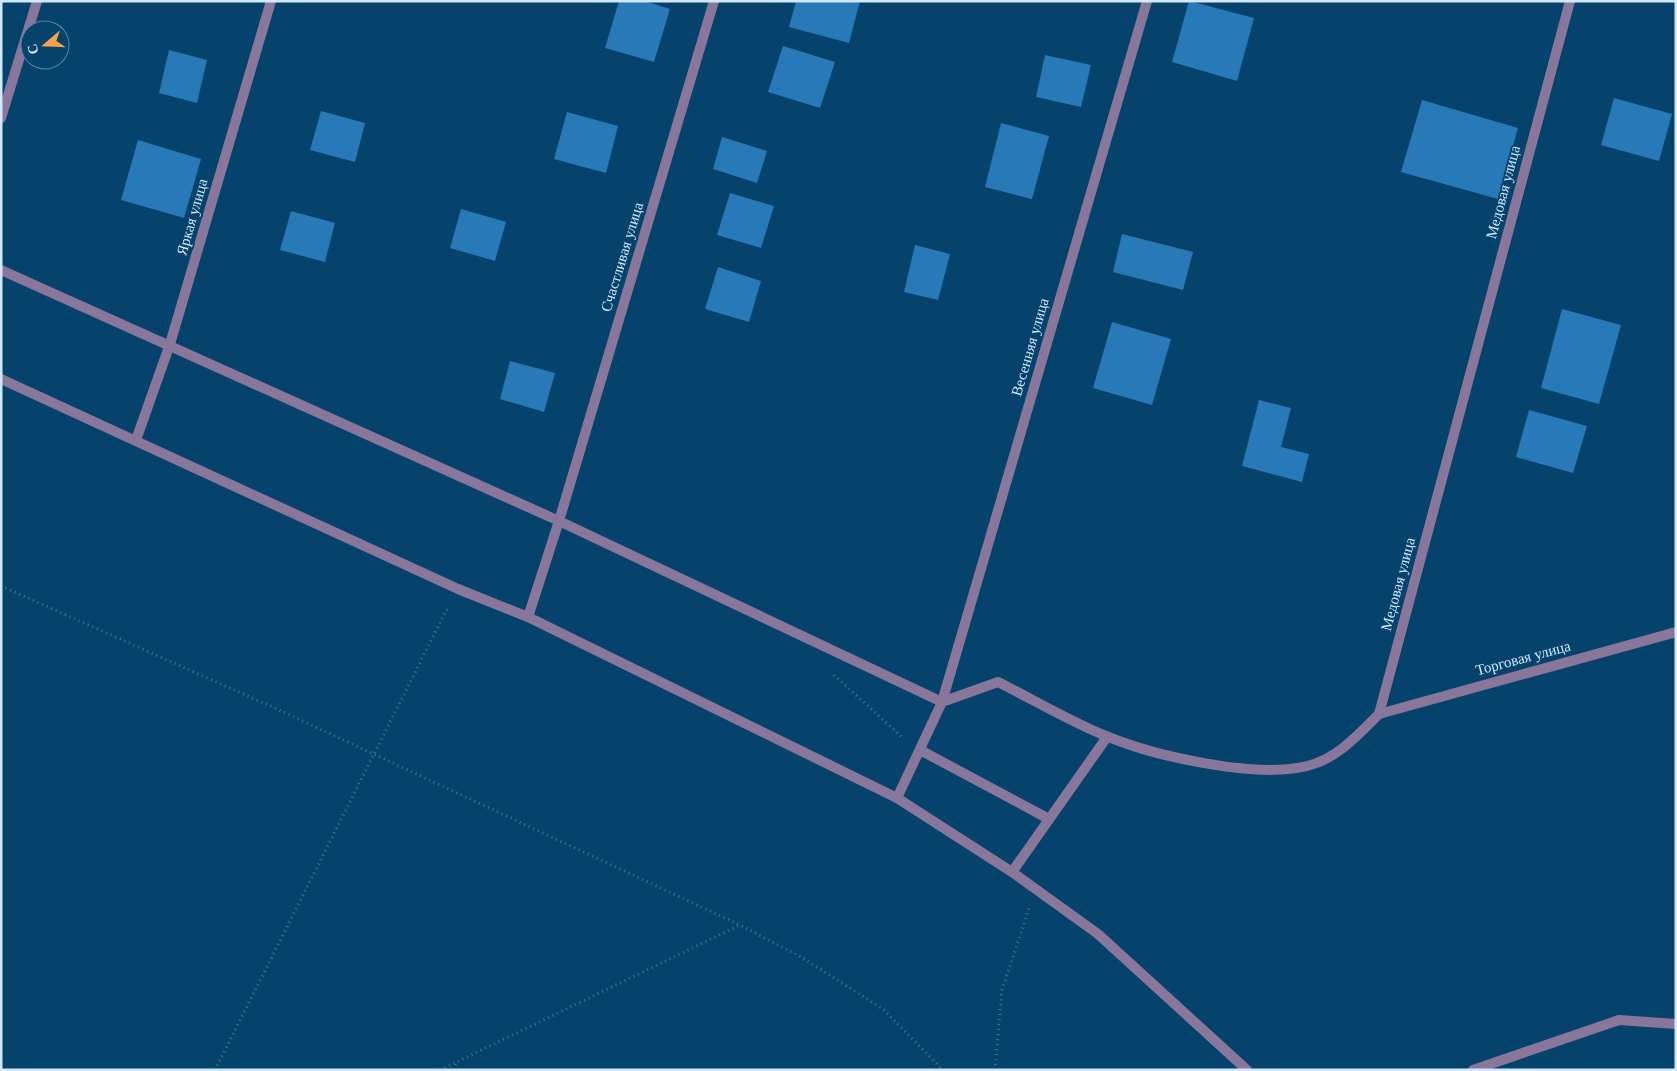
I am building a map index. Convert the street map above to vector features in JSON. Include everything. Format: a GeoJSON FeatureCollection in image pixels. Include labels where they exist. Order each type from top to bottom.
{"type":"FeatureCollection","features":[{"type":"Feature","properties":{"kind":"street"},"geometry":{"type":"LineString","coordinates":[[1,118],[36,1]]}},
{"type":"Feature","properties":{"kind":"street","name":"Яркая улица"},"geometry":{"type":"LineString","coordinates":[[136,440],[170,344],[271,1]]}},
{"type":"Feature","properties":{"kind":"street","name":"Счастливая улица"},"geometry":{"type":"LineString","coordinates":[[528,617],[559,521],[714,1]]}},
{"type":"Feature","properties":{"kind":"street","name":"Весенняя улица"},"geometry":{"type":"LineString","coordinates":[[897,798],[942,702],[1147,1]]}},
{"type":"Feature","properties":{"kind":"street","name":"Медовая улица"},"geometry":{"type":"LineString","coordinates":[[1379,714],[1570,1]]}},
{"type":"Feature","properties":{"kind":"street"},"geometry":{"type":"LineString","coordinates":[[1,270],[170,344],[559,521],[942,702],[998,682],[1107,737],[1161,753],[1220,765],[1273,770],[1308,766],[1344,749],[1379,714]]}},
{"type":"Feature","properties":{"kind":"street"},"geometry":{"type":"LineString","coordinates":[[1,379],[458,589],[528,617],[897,798],[1012,872],[1098,934],[1247,1070]]}},
{"type":"Feature","properties":{"kind":"street","name":"Торговая улица"},"geometry":{"type":"LineString","coordinates":[[1379,714],[1676,632]]}},
{"type":"Feature","properties":{"kind":"street"},"geometry":{"type":"LineString","coordinates":[[1012,872],[1107,737]]}},
{"type":"Feature","properties":{"kind":"street"},"geometry":{"type":"LineString","coordinates":[[920,750],[1049,819]]}},
{"type":"Feature","properties":{"kind":"street"},"geometry":{"type":"LineString","coordinates":[[1473,1070],[1619,1020],[1676,1024]]}},
{"type":"Feature","properties":{"kind":"path"},"geometry":{"type":"LineString","coordinates":[[1,586],[374,754],[740,925],[801,957],[883,1009],[943,1070]]}},
{"type":"Feature","properties":{"kind":"path"},"geometry":{"type":"LineString","coordinates":[[215,1070],[458,589]]}},
{"type":"Feature","properties":{"kind":"path"},"geometry":{"type":"LineString","coordinates":[[829,670],[892,730],[920,750]]}},
{"type":"Feature","properties":{"kind":"path"},"geometry":{"type":"LineString","coordinates":[[995,1070],[1002,990],[1035,889]]}},
{"type":"Feature","properties":{"kind":"path"},"geometry":{"type":"LineString","coordinates":[[440,1070],[740,925]]}},
{"type":"Feature","properties":{"kind":"path"},"geometry":{"type":"LineString","coordinates":[[454,1070],[457,1062]]}},
{"type":"Feature","properties":{"kind":"building"},"geometry":{"type":"Polygon","coordinates":[[[619,1],[645,1],[670,9],[654,62],[605,48],[619,1]]]}},
{"type":"Feature","properties":{"kind":"building"},"geometry":{"type":"Polygon","coordinates":[[[796,1],[860,1],[849,43],[789,27],[796,1]]]}},
{"type":"Feature","properties":{"kind":"building"},"geometry":{"type":"Polygon","coordinates":[[[1189,1],[1254,18],[1237,81],[1172,62],[1189,1]]]}},
{"type":"Feature","properties":{"kind":"building"},"geometry":{"type":"Polygon","coordinates":[[[783,46],[835,62],[820,108],[768,92],[783,46]]]}},
{"type":"Feature","properties":{"kind":"building"},"geometry":{"type":"Polygon","coordinates":[[[169,50],[207,60],[197,103],[159,93],[169,50]]]}},
{"type":"Feature","properties":{"kind":"building"},"geometry":{"type":"Polygon","coordinates":[[[1045,55],[1091,65],[1081,107],[1036,97],[1045,55]]]}},
{"type":"Feature","properties":{"kind":"building"},"geometry":{"type":"Polygon","coordinates":[[[1614,98],[1672,114],[1659,161],[1601,145],[1614,98]]]}},
{"type":"Feature","properties":{"kind":"building"},"geometry":{"type":"Polygon","coordinates":[[[1422,100],[1518,128],[1498,199],[1401,172],[1422,100]]]}},
{"type":"Feature","properties":{"kind":"building"},"geometry":{"type":"Polygon","coordinates":[[[321,111],[365,123],[355,162],[310,150],[321,111]]]}},
{"type":"Feature","properties":{"kind":"building"},"geometry":{"type":"Polygon","coordinates":[[[567,112],[618,126],[606,173],[554,159],[567,112]]]}},
{"type":"Feature","properties":{"kind":"building"},"geometry":{"type":"Polygon","coordinates":[[[1001,123],[1049,136],[1032,199],[985,187],[1001,123]]]}},
{"type":"Feature","properties":{"kind":"building"},"geometry":{"type":"Polygon","coordinates":[[[722,137],[767,151],[757,183],[713,169],[722,137]]]}},
{"type":"Feature","properties":{"kind":"building"},"geometry":{"type":"Polygon","coordinates":[[[138,140],[201,159],[184,218],[121,200],[138,140]]]}},
{"type":"Feature","properties":{"kind":"building"},"geometry":{"type":"Polygon","coordinates":[[[730,193],[774,206],[761,248],[717,235],[730,193]]]}},
{"type":"Feature","properties":{"kind":"building"},"geometry":{"type":"Polygon","coordinates":[[[461,209],[506,222],[495,261],[450,248],[461,209]]]}},
{"type":"Feature","properties":{"kind":"building"},"geometry":{"type":"Polygon","coordinates":[[[291,211],[335,223],[325,262],[280,250],[291,211]]]}},
{"type":"Feature","properties":{"kind":"building"},"geometry":{"type":"Polygon","coordinates":[[[1122,234],[1193,252],[1183,290],[1113,272],[1122,234]]]}},
{"type":"Feature","properties":{"kind":"building"},"geometry":{"type":"Polygon","coordinates":[[[915,245],[950,254],[938,300],[904,292],[915,245]]]}},
{"type":"Feature","properties":{"kind":"building"},"geometry":{"type":"Polygon","coordinates":[[[718,267],[761,281],[749,322],[705,309],[718,267]]]}},
{"type":"Feature","properties":{"kind":"building"},"geometry":{"type":"Polygon","coordinates":[[[1562,309],[1621,325],[1599,404],[1541,388],[1562,309]]]}},
{"type":"Feature","properties":{"kind":"building"},"geometry":{"type":"Polygon","coordinates":[[[1112,322],[1171,339],[1152,405],[1093,388],[1112,322]]]}},
{"type":"Feature","properties":{"kind":"building"},"geometry":{"type":"Polygon","coordinates":[[[510,361],[555,373],[544,412],[500,399],[510,361]]]}},
{"type":"Feature","properties":{"kind":"building"},"geometry":{"type":"Polygon","coordinates":[[[1259,400],[1291,408],[1281,447],[1309,454],[1302,482],[1242,466],[1259,400]]]}},
{"type":"Feature","properties":{"kind":"building"},"geometry":{"type":"Polygon","coordinates":[[[1529,410],[1587,426],[1573,473],[1516,457],[1529,410]]]}}]}
